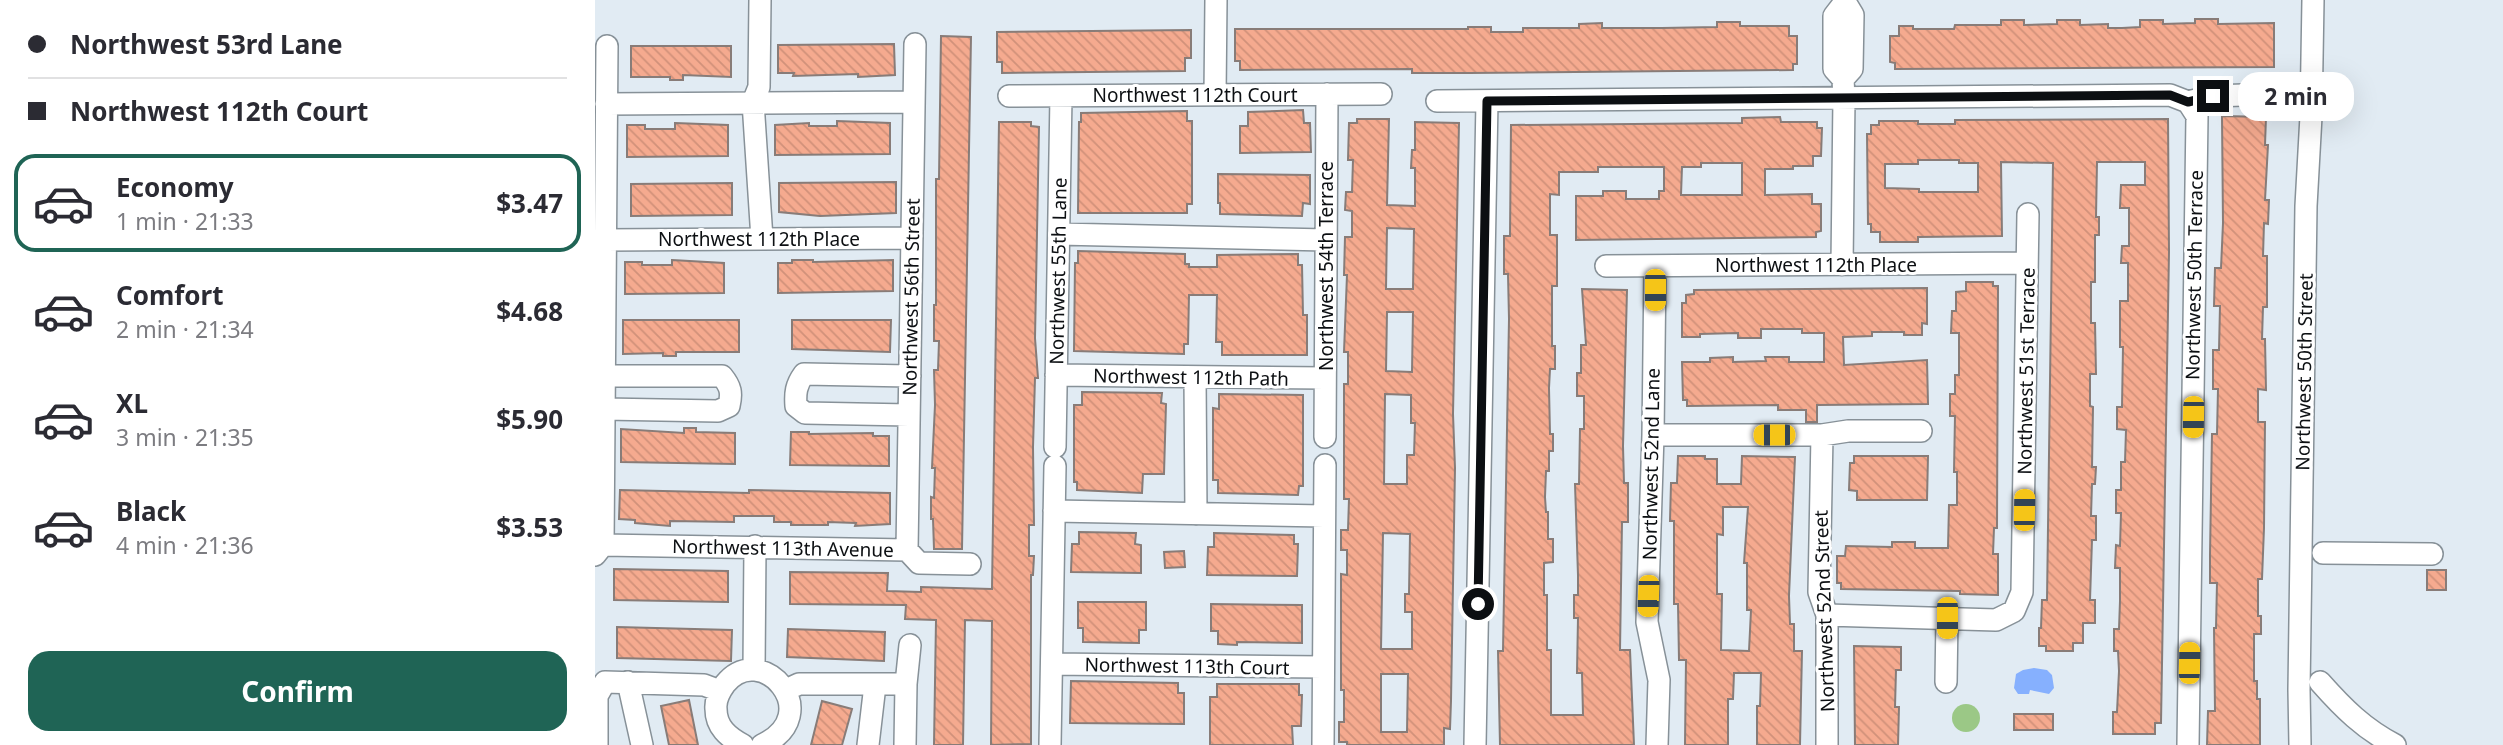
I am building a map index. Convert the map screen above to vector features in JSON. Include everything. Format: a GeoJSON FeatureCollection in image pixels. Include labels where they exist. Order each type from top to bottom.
{"type":"FeatureCollection","features":[{"type":"Feature","properties":{"kind":"street"},"geometry":{"type":"LineString","coordinates":[[746,0],[753,52]]}},
{"type":"Feature","properties":{"kind":"street"},"geometry":{"type":"LineString","coordinates":[[760,0],[747,88],[753,102],[762,239]]}},
{"type":"Feature","properties":{"kind":"street"},"geometry":{"type":"LineString","coordinates":[[1215,94],[1216,0]]}},
{"type":"Feature","properties":{"kind":"street","name":"Northwest 50th Street"},"geometry":{"type":"LineString","coordinates":[[2300,745],[2306,206],[2313,0]]}},
{"type":"Feature","properties":{"kind":"street"},"geometry":{"type":"LineString","coordinates":[[1842,265],[1843,88],[1852,69],[1853,15],[1844,1]]}},
{"type":"Feature","properties":{"kind":"street","name":"Northwest 56th Street"},"geometry":{"type":"LineString","coordinates":[[907,550],[915,44]]}},
{"type":"Feature","properties":{"kind":"street"},"geometry":{"type":"LineString","coordinates":[[599,550],[604,408],[607,46]]}},
{"type":"Feature","properties":{"kind":"street"},"geometry":{"type":"LineString","coordinates":[[1437,101],[1843,88],[2170,95],[2188,102],[2213,96],[2243,94]]}},
{"type":"Feature","properties":{"kind":"street","name":"Northwest 54th Terrace"},"geometry":{"type":"LineString","coordinates":[[1325,437],[1327,94]]}},
{"type":"Feature","properties":{"kind":"street","name":"Northwest 112th Court"},"geometry":{"type":"LineString","coordinates":[[1009,96],[1381,94]]}},
{"type":"Feature","properties":{"kind":"street","name":"Northwest 55th Lane"},"geometry":{"type":"LineString","coordinates":[[1050,745],[1061,96]]}},
{"type":"Feature","properties":{"kind":"street"},"geometry":{"type":"LineString","coordinates":[[1475,745],[1487,101]]}},
{"type":"Feature","properties":{"kind":"street"},"geometry":{"type":"LineString","coordinates":[[606,104],[914,102]]}},
{"type":"Feature","properties":{"kind":"street","name":"Northwest 50th Terrace"},"geometry":{"type":"LineString","coordinates":[[2188,102],[2197,116],[2188,745]]}},
{"type":"Feature","properties":{"kind":"street","name":"Northwest 51st Terrace"},"geometry":{"type":"LineString","coordinates":[[1947,618],[1996,620],[2014,611],[2022,592],[2028,214]]}},
{"type":"Feature","properties":{"kind":"street"},"geometry":{"type":"LineString","coordinates":[[1059,234],[1326,240]]}},
{"type":"Feature","properties":{"kind":"street","name":"Northwest 112th Place"},"geometry":{"type":"LineString","coordinates":[[605,240],[912,238]]}},
{"type":"Feature","properties":{"kind":"street","name":"Northwest 112th Place"},"geometry":{"type":"LineString","coordinates":[[1606,266],[2027,263]]}},
{"type":"Feature","properties":{"kind":"street","name":"Northwest 52nd Lane"},"geometry":{"type":"LineString","coordinates":[[1655,266],[1647,622],[1659,680],[1657,745]]}},
{"type":"Feature","properties":{"kind":"street"},"geometry":{"type":"LineString","coordinates":[[909,415],[805,413],[796,406],[795,392],[804,374],[910,376]]}},
{"type":"Feature","properties":{"kind":"street","name":"Northwest 112th Path"},"geometry":{"type":"LineString","coordinates":[[1056,375],[1325,378]]}},
{"type":"Feature","properties":{"kind":"street"},"geometry":{"type":"LineString","coordinates":[[604,376],[722,376],[730,386],[731,395],[729,406],[718,411],[604,408]]}},
{"type":"Feature","properties":{"kind":"street"},"geometry":{"type":"LineString","coordinates":[[1195,377],[1196,514]]}},
{"type":"Feature","properties":{"kind":"street"},"geometry":{"type":"LineString","coordinates":[[1653,435],[1822,435],[1848,431],[1921,431]]}},
{"type":"Feature","properties":{"kind":"street","name":"Northwest 52nd Street"},"geometry":{"type":"LineString","coordinates":[[1822,435],[1819,592],[1827,615],[1827,745]]}},
{"type":"Feature","properties":{"kind":"street"},"geometry":{"type":"LineString","coordinates":[[1323,745],[1325,466]]}},
{"type":"Feature","properties":{"kind":"street"},"geometry":{"type":"LineString","coordinates":[[1054,512],[1324,516]]}},
{"type":"Feature","properties":{"kind":"street"},"geometry":{"type":"LineString","coordinates":[[754,670],[755,547]]}},
{"type":"Feature","properties":{"kind":"street","name":"Northwest 113th Avenue"},"geometry":{"type":"LineString","coordinates":[[599,550],[755,547],[907,550],[919,563],[970,564]]}},
{"type":"Feature","properties":{"kind":"street"},"geometry":{"type":"LineString","coordinates":[[2323,553],[2432,554]]}},
{"type":"Feature","properties":{"kind":"street"},"geometry":{"type":"LineString","coordinates":[[1827,615],[1947,618],[1946,682]]}},
{"type":"Feature","properties":{"kind":"street"},"geometry":{"type":"LineString","coordinates":[[905,745],[910,645]]}},
{"type":"Feature","properties":{"kind":"street","name":"Northwest 113th Court"},"geometry":{"type":"LineString","coordinates":[[1052,664],[1323,667]]}},
{"type":"Feature","properties":{"kind":"street"},"geometry":{"type":"LineString","coordinates":[[743,745],[728,737],[718,723],[715,707],[720,691],[728,680],[740,673],[754,670],[767,673],[778,680],[786,690],[791,707],[787,724],[776,738],[762,745]]}},
{"type":"Feature","properties":{"kind":"street"},"geometry":{"type":"LineString","coordinates":[[597,745],[597,696],[602,685],[608,681],[704,685],[720,691]]}},
{"type":"Feature","properties":{"kind":"street"},"geometry":{"type":"LineString","coordinates":[[628,682],[642,745]]}},
{"type":"Feature","properties":{"kind":"street"},"geometry":{"type":"LineString","coordinates":[[2320,682],[2361,725],[2395,745]]}},
{"type":"Feature","properties":{"kind":"street"},"geometry":{"type":"LineString","coordinates":[[786,690],[799,684],[906,684]]}},
{"type":"Feature","properties":{"kind":"street"},"geometry":{"type":"LineString","coordinates":[[868,745],[875,685]]}},
{"type":"Feature","properties":{"kind":"green space"},"geometry":{"type":"Polygon","coordinates":[[[1966,704],[1976,708],[1980,718],[1976,728],[1966,732],[1956,728],[1952,718],[1956,708],[1966,704]]]}},
{"type":"Feature","properties":{"kind":"water"},"geometry":{"type":"Polygon","coordinates":[[[2034,668],[2047,670],[2052,675],[2054,688],[2049,694],[2030,690],[2029,694],[2018,694],[2014,688],[2016,674],[2034,668]]]}},
{"type":"Feature","properties":{"kind":"building"},"geometry":{"type":"Polygon","coordinates":[[[2195,19],[2218,19],[2218,24],[2274,23],[2274,67],[1895,69],[1895,63],[1890,62],[1890,36],[1899,36],[1899,26],[1913,26],[1913,29],[1954,29],[1955,25],[2001,25],[2001,20],[2024,20],[2024,25],[2080,20],[2080,25],[2108,24],[2108,28],[2122,28],[2140,27],[2140,20],[2163,20],[2163,24],[2195,23],[2195,19]]]}},
{"type":"Feature","properties":{"kind":"building"},"geometry":{"type":"Polygon","coordinates":[[[1717,22],[1740,22],[1740,26],[1789,26],[1789,36],[1797,36],[1797,64],[1793,64],[1793,70],[1412,73],[1412,69],[1240,70],[1240,61],[1235,61],[1235,29],[1491,27],[1491,32],[1523,32],[1523,28],[1579,28],[1579,24],[1602,23],[1602,28],[1662,28],[1717,27],[1717,22]]]}},
{"type":"Feature","properties":{"kind":"building"},"geometry":{"type":"Polygon","coordinates":[[[1191,30],[1191,58],[1185,58],[1185,71],[1002,73],[1002,62],[997,62],[997,32],[1191,30]]]}},
{"type":"Feature","properties":{"kind":"building"},"geometry":{"type":"Polygon","coordinates":[[[941,36],[971,37],[962,549],[934,549],[931,519],[935,468],[932,468],[934,370],[938,370],[939,341],[934,341],[934,305],[941,36]]]}},
{"type":"Feature","properties":{"kind":"building"},"geometry":{"type":"Polygon","coordinates":[[[894,44],[895,75],[793,76],[794,73],[778,73],[778,45],[894,44]]]}},
{"type":"Feature","properties":{"kind":"building"},"geometry":{"type":"Polygon","coordinates":[[[631,46],[731,46],[731,77],[683,75],[683,80],[670,80],[670,77],[631,77],[631,46]]]}},
{"type":"Feature","properties":{"kind":"building"},"geometry":{"type":"Polygon","coordinates":[[[1303,110],[1304,123],[1310,123],[1311,152],[1240,153],[1240,126],[1248,126],[1248,112],[1303,110]]]}},
{"type":"Feature","properties":{"kind":"building"},"geometry":{"type":"Polygon","coordinates":[[[1187,111],[1187,121],[1192,121],[1192,204],[1187,204],[1187,213],[1078,213],[1081,113],[1187,111]]]}},
{"type":"Feature","properties":{"kind":"building"},"geometry":{"type":"Polygon","coordinates":[[[2222,116],[2266,117],[2265,145],[2268,145],[2265,200],[2269,200],[2268,224],[2264,223],[2263,256],[2267,256],[2267,307],[2263,307],[2262,339],[2265,339],[2266,390],[2258,389],[2258,422],[2265,422],[2262,579],[2258,579],[2261,634],[2254,634],[2254,681],[2257,681],[2257,699],[2260,699],[2260,745],[2207,745],[2208,711],[2215,711],[2214,628],[2217,583],[2210,583],[2210,555],[2212,434],[2217,434],[2218,389],[2213,389],[2213,350],[2219,350],[2220,306],[2214,306],[2215,268],[2221,268],[2223,223],[2222,116]]]}},
{"type":"Feature","properties":{"kind":"building"},"geometry":{"type":"Polygon","coordinates":[[[1780,117],[1781,122],[1817,122],[1817,128],[1822,128],[1821,156],[1813,156],[1813,166],[1765,169],[1765,195],[1812,194],[1812,204],[1821,204],[1821,231],[1816,232],[1816,237],[1576,240],[1576,196],[1603,196],[1603,191],[1626,191],[1626,199],[1659,199],[1659,191],[1664,191],[1664,167],[1598,167],[1598,172],[1559,172],[1559,195],[1550,194],[1550,235],[1557,235],[1557,286],[1552,286],[1552,346],[1555,346],[1555,369],[1550,369],[1549,388],[1553,451],[1549,451],[1545,497],[1548,539],[1553,539],[1553,562],[1544,563],[1547,650],[1551,650],[1551,715],[1583,715],[1582,673],[1577,673],[1578,618],[1574,618],[1574,595],[1578,595],[1575,484],[1579,484],[1580,429],[1584,429],[1584,396],[1577,396],[1577,373],[1581,373],[1581,345],[1586,345],[1582,289],[1627,290],[1623,446],[1624,483],[1628,483],[1628,522],[1622,522],[1620,650],[1630,650],[1634,745],[1500,745],[1498,651],[1503,651],[1509,319],[1508,274],[1504,274],[1504,236],[1510,236],[1511,125],[1742,123],[1742,118],[1780,117]],[[1701,163],[1701,167],[1682,167],[1681,195],[1742,195],[1742,163],[1701,163]]]}},
{"type":"Feature","properties":{"kind":"building"},"geometry":{"type":"Polygon","coordinates":[[[1357,119],[1389,119],[1387,205],[1415,206],[1415,168],[1411,168],[1412,150],[1415,150],[1415,122],[1459,123],[1451,701],[1450,729],[1444,728],[1444,745],[1347,745],[1347,742],[1339,742],[1339,722],[1344,722],[1344,690],[1341,690],[1341,574],[1347,575],[1347,550],[1341,550],[1341,530],[1348,530],[1349,499],[1344,499],[1344,384],[1348,384],[1348,352],[1344,352],[1347,275],[1344,275],[1345,237],[1352,237],[1352,211],[1345,210],[1346,192],[1352,192],[1353,160],[1348,160],[1349,123],[1357,123],[1357,119]],[[1387,228],[1386,289],[1413,289],[1414,229],[1387,228]],[[1387,312],[1386,371],[1412,372],[1413,312],[1387,312]],[[1385,394],[1384,484],[1407,484],[1407,455],[1414,455],[1415,423],[1411,423],[1411,395],[1385,394]],[[1383,533],[1381,649],[1412,649],[1412,612],[1405,612],[1405,594],[1409,594],[1410,534],[1383,533]],[[1381,674],[1381,732],[1407,732],[1408,674],[1381,674]]]}},
{"type":"Feature","properties":{"kind":"building"},"geometry":{"type":"Polygon","coordinates":[[[2168,119],[2169,252],[2161,723],[2155,723],[2155,734],[2113,734],[2119,671],[2118,651],[2114,651],[2114,629],[2119,629],[2120,601],[2120,568],[2115,568],[2116,545],[2120,546],[2121,513],[2116,513],[2116,490],[2121,490],[2121,462],[2125,462],[2126,430],[2117,429],[2117,407],[2122,407],[2123,347],[2120,347],[2120,301],[2128,301],[2128,263],[2121,263],[2122,246],[2129,246],[2129,208],[2120,208],[2121,185],[2145,185],[2145,162],[2097,162],[2096,217],[2099,217],[2099,235],[2095,235],[2095,282],[2091,282],[2091,323],[2095,323],[2096,374],[2090,374],[2090,406],[2093,407],[2092,467],[2096,467],[2095,484],[2092,484],[2091,516],[2096,516],[2096,540],[2092,540],[2090,600],[2095,600],[2095,623],[2083,623],[2083,643],[2073,643],[2073,651],[2046,651],[2046,646],[2039,646],[2039,628],[2042,600],[2047,600],[2053,163],[2001,162],[2002,236],[1918,237],[1918,242],[1880,242],[1880,232],[1871,232],[1871,224],[1868,224],[1867,134],[1871,134],[1871,125],[1879,125],[1879,121],[1955,124],[1955,120],[2168,119]],[[1918,160],[1918,164],[1885,164],[1885,188],[1919,189],[1919,192],[1978,192],[1978,163],[1959,163],[1959,160],[1918,160]]]}},
{"type":"Feature","properties":{"kind":"building"},"geometry":{"type":"Polygon","coordinates":[[[837,121],[890,123],[890,154],[775,155],[775,125],[809,123],[809,126],[837,126],[837,121]]]}},
{"type":"Feature","properties":{"kind":"building"},"geometry":{"type":"Polygon","coordinates":[[[999,122],[1031,122],[1031,126],[1039,127],[1035,338],[1038,378],[1035,378],[1033,447],[1034,525],[1029,525],[1029,556],[1034,556],[1031,575],[1031,744],[991,745],[992,621],[965,620],[963,745],[934,745],[936,620],[905,619],[906,605],[790,604],[790,572],[888,573],[887,591],[921,592],[921,587],[992,589],[999,122]]]}},
{"type":"Feature","properties":{"kind":"building"},"geometry":{"type":"Polygon","coordinates":[[[675,123],[728,125],[728,156],[627,157],[627,125],[645,125],[645,129],[675,129],[675,123]]]}},
{"type":"Feature","properties":{"kind":"building"},"geometry":{"type":"Polygon","coordinates":[[[1218,174],[1310,175],[1310,204],[1303,203],[1302,216],[1220,214],[1218,174]]]}},
{"type":"Feature","properties":{"kind":"building"},"geometry":{"type":"Polygon","coordinates":[[[896,182],[896,213],[820,216],[779,212],[779,183],[896,182]]]}},
{"type":"Feature","properties":{"kind":"building"},"geometry":{"type":"Polygon","coordinates":[[[732,183],[732,215],[631,216],[631,184],[732,183]]]}},
{"type":"Feature","properties":{"kind":"building"},"geometry":{"type":"Polygon","coordinates":[[[1078,251],[1185,254],[1185,264],[1189,264],[1189,267],[1217,267],[1217,255],[1298,254],[1298,265],[1302,265],[1303,315],[1307,315],[1307,355],[1222,355],[1222,342],[1216,342],[1217,295],[1189,295],[1188,344],[1184,344],[1184,354],[1074,351],[1075,263],[1078,263],[1078,251]]]}},
{"type":"Feature","properties":{"kind":"building"},"geometry":{"type":"Polygon","coordinates":[[[672,260],[724,263],[724,293],[625,294],[625,262],[672,265],[672,260]]]}},
{"type":"Feature","properties":{"kind":"building"},"geometry":{"type":"Polygon","coordinates":[[[792,260],[893,260],[893,291],[778,293],[778,263],[792,263],[792,260]]]}},
{"type":"Feature","properties":{"kind":"building"},"geometry":{"type":"Polygon","coordinates":[[[1966,282],[1993,282],[1993,286],[1998,286],[1997,528],[1994,528],[1993,554],[1998,554],[1998,595],[1960,594],[1960,591],[1841,589],[1841,583],[1837,583],[1837,556],[1845,556],[1846,546],[1892,547],[1892,542],[1915,542],[1915,548],[1948,548],[1949,505],[1957,505],[1957,472],[1954,472],[1955,416],[1950,416],[1950,394],[1955,394],[1955,375],[1959,375],[1959,333],[1951,333],[1952,311],[1956,311],[1956,292],[1966,291],[1966,282]]]}},
{"type":"Feature","properties":{"kind":"building"},"geometry":{"type":"Polygon","coordinates":[[[1927,288],[1927,324],[1922,323],[1922,335],[1872,332],[1872,336],[1843,337],[1844,365],[1927,360],[1928,404],[1817,405],[1817,422],[1806,422],[1806,410],[1778,410],[1778,405],[1687,406],[1687,400],[1683,400],[1682,362],[1710,362],[1710,358],[1733,357],[1733,362],[1766,361],[1765,357],[1789,357],[1789,362],[1824,362],[1824,333],[1802,333],[1802,329],[1761,329],[1761,338],[1738,338],[1738,333],[1682,337],[1682,303],[1686,303],[1686,295],[1694,294],[1694,290],[1927,288]]]}},
{"type":"Feature","properties":{"kind":"building"},"geometry":{"type":"Polygon","coordinates":[[[623,320],[739,320],[739,352],[676,352],[676,356],[663,356],[663,353],[623,354],[623,320]]]}},
{"type":"Feature","properties":{"kind":"building"},"geometry":{"type":"Polygon","coordinates":[[[792,320],[891,320],[890,352],[792,349],[792,320]]]}},
{"type":"Feature","properties":{"kind":"building"},"geometry":{"type":"Polygon","coordinates":[[[1082,392],[1162,393],[1161,403],[1166,404],[1164,474],[1143,474],[1142,493],[1077,490],[1077,482],[1074,482],[1074,405],[1082,405],[1082,392]]]}},
{"type":"Feature","properties":{"kind":"building"},"geometry":{"type":"Polygon","coordinates":[[[1219,394],[1303,395],[1303,486],[1299,486],[1298,495],[1218,493],[1218,480],[1213,480],[1213,408],[1219,409],[1219,394]]]}},
{"type":"Feature","properties":{"kind":"building"},"geometry":{"type":"Polygon","coordinates":[[[684,428],[696,428],[696,432],[735,433],[735,464],[621,462],[621,429],[684,433],[684,428]]]}},
{"type":"Feature","properties":{"kind":"building"},"geometry":{"type":"Polygon","coordinates":[[[791,432],[873,433],[873,436],[889,436],[889,466],[790,465],[791,432]]]}},
{"type":"Feature","properties":{"kind":"building"},"geometry":{"type":"Polygon","coordinates":[[[1678,456],[1717,459],[1717,484],[1741,484],[1742,456],[1795,457],[1789,596],[1790,624],[1794,624],[1794,651],[1802,651],[1800,745],[1757,745],[1757,706],[1760,706],[1761,673],[1734,673],[1733,699],[1728,699],[1728,745],[1685,745],[1686,660],[1679,660],[1678,604],[1674,604],[1674,521],[1670,521],[1671,483],[1677,483],[1678,456]],[[1723,507],[1723,535],[1717,534],[1717,594],[1722,594],[1721,650],[1749,651],[1751,610],[1747,610],[1747,563],[1744,563],[1748,507],[1723,507]]]}},
{"type":"Feature","properties":{"kind":"building"},"geometry":{"type":"Polygon","coordinates":[[[1854,456],[1928,456],[1927,500],[1857,500],[1857,491],[1849,490],[1850,463],[1854,463],[1854,456]]]}},
{"type":"Feature","properties":{"kind":"building"},"geometry":{"type":"Polygon","coordinates":[[[620,490],[890,493],[890,524],[855,526],[856,523],[828,522],[828,525],[791,525],[791,522],[774,522],[774,516],[734,516],[734,522],[670,521],[670,526],[635,523],[635,520],[619,519],[620,490]]]}},
{"type":"Feature","properties":{"kind":"building"},"geometry":{"type":"Polygon","coordinates":[[[1079,532],[1136,533],[1135,544],[1141,545],[1141,573],[1071,572],[1072,544],[1079,544],[1079,532]]]}},
{"type":"Feature","properties":{"kind":"building"},"geometry":{"type":"Polygon","coordinates":[[[1214,533],[1294,535],[1294,544],[1298,544],[1297,576],[1207,575],[1208,547],[1214,547],[1214,533]]]}},
{"type":"Feature","properties":{"kind":"building"},"geometry":{"type":"Polygon","coordinates":[[[1184,551],[1185,567],[1165,568],[1164,552],[1184,551]]]}},
{"type":"Feature","properties":{"kind":"building"},"geometry":{"type":"Polygon","coordinates":[[[614,569],[728,571],[728,602],[614,600],[614,569]]]}},
{"type":"Feature","properties":{"kind":"building"},"geometry":{"type":"Polygon","coordinates":[[[2427,570],[2446,570],[2446,590],[2427,590],[2427,570]]]}},
{"type":"Feature","properties":{"kind":"building"},"geometry":{"type":"Polygon","coordinates":[[[1078,602],[1146,602],[1146,630],[1139,630],[1139,643],[1083,642],[1083,628],[1078,628],[1078,602]]]}},
{"type":"Feature","properties":{"kind":"building"},"geometry":{"type":"Polygon","coordinates":[[[1211,604],[1302,605],[1302,643],[1218,644],[1218,631],[1211,631],[1211,604]]]}},
{"type":"Feature","properties":{"kind":"building"},"geometry":{"type":"Polygon","coordinates":[[[617,627],[732,630],[731,661],[617,658],[617,627]]]}},
{"type":"Feature","properties":{"kind":"building"},"geometry":{"type":"Polygon","coordinates":[[[788,629],[885,632],[884,661],[787,657],[788,629]]]}},
{"type":"Feature","properties":{"kind":"building"},"geometry":{"type":"Polygon","coordinates":[[[1854,646],[1901,647],[1901,670],[1896,670],[1898,745],[1855,745],[1854,646]]]}},
{"type":"Feature","properties":{"kind":"building"},"geometry":{"type":"Polygon","coordinates":[[[1071,681],[1178,683],[1178,693],[1184,693],[1184,724],[1070,723],[1071,681]]]}},
{"type":"Feature","properties":{"kind":"building"},"geometry":{"type":"Polygon","coordinates":[[[1217,684],[1299,684],[1299,695],[1302,695],[1301,726],[1292,726],[1293,745],[1210,745],[1210,697],[1217,697],[1217,684]]]}},
{"type":"Feature","properties":{"kind":"building"},"geometry":{"type":"Polygon","coordinates":[[[689,700],[698,745],[669,745],[661,706],[689,700]]]}},
{"type":"Feature","properties":{"kind":"building"},"geometry":{"type":"Polygon","coordinates":[[[822,701],[852,709],[842,745],[811,745],[822,701]]]}},
{"type":"Feature","properties":{"kind":"building"},"geometry":{"type":"Polygon","coordinates":[[[2014,714],[2053,714],[2053,730],[2014,730],[2014,714]]]}},
{"type":"Feature","properties":{"kind":"route"},"geometry":{"type":"LineString","coordinates":[[1478,604],[1487,101],[2170,95],[2188,102],[2213,96]]}}]}
